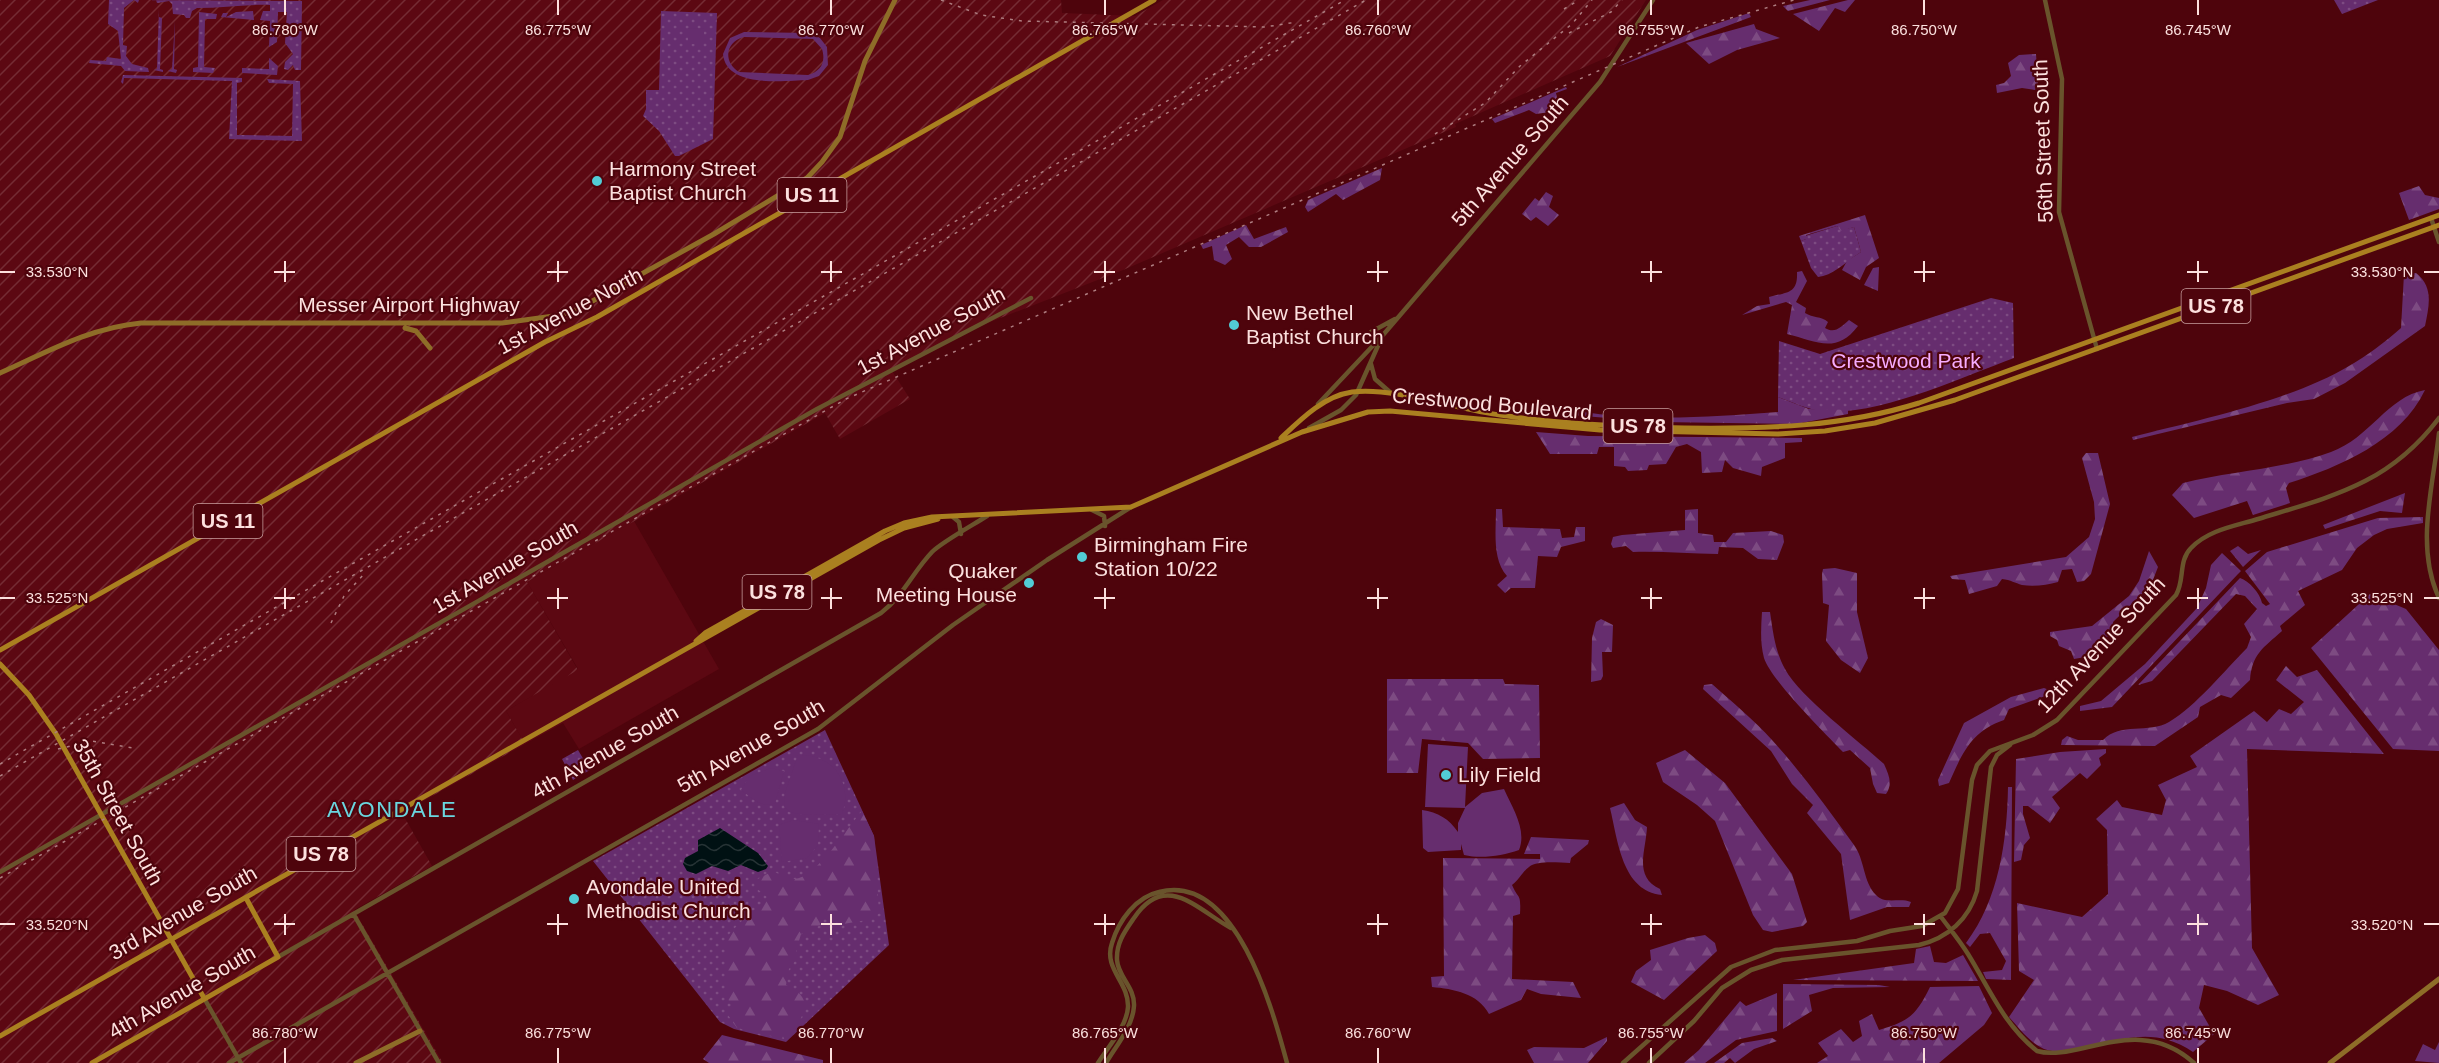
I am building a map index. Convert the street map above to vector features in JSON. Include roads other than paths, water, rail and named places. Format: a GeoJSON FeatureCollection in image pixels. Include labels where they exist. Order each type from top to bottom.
{"type":"FeatureCollection","features":[{"type":"Feature","properties":{"kind":"main road","name":"Messer Airport Highway"},"geometry":{"type":"LineString","coordinates":[[0,373],[94,331],[112,326],[141,323],[502,323],[561,315],[578,309],[792,189],[822,162],[840,137],[865,61],[895,0]]}},
{"type":"Feature","properties":{"kind":"main road","name":"1st Avenue North"},"geometry":{"type":"LineString","coordinates":[[0,650],[545,342],[678,272],[1154,0]]}},
{"type":"Feature","properties":{"kind":"main road","name":"Crestwood Boulevard"},"geometry":{"type":"LineString","coordinates":[[1317,407],[1336,397],[1358,392],[1396,396],[1502,416],[1601,424],[1744,428],[1798,427],[1853,420],[1909,406],[2439,215]]}},
{"type":"Feature","properties":{"kind":"main road","name":"Crestwood Boulevard"},"geometry":{"type":"LineString","coordinates":[[1302,432],[1347,416],[1383,411],[1581,429],[1764,434],[1816,432],[1906,416],[2436,226]]}},
{"type":"Feature","properties":{"kind":"main road"},"geometry":{"type":"LineString","coordinates":[[386,324],[393,327],[411,328],[430,348]]}},
{"type":"Feature","properties":{"kind":"main road","name":"5th Avenue South"},"geometry":{"type":"LineString","coordinates":[[1278,441],[1317,407]]}},
{"type":"Feature","properties":{"kind":"main road","name":"5th Avenue South"},"geometry":{"type":"LineString","coordinates":[[1131,507],[1302,432]]}},
{"type":"Feature","properties":{"kind":"main road","name":"US 78"},"geometry":{"type":"LineString","coordinates":[[953,518],[1131,507]]}},
{"type":"Feature","properties":{"kind":"main road","name":"3rd Avenue South"},"geometry":{"type":"LineString","coordinates":[[0,1036],[246,898],[885,531],[918,519],[953,518]]}},
{"type":"Feature","properties":{"kind":"main road","name":"35th Street South"},"geometry":{"type":"LineString","coordinates":[[0,664],[29,695],[56,734],[204,998]]}},
{"type":"Feature","properties":{"kind":"main road"},"geometry":{"type":"LineString","coordinates":[[246,898],[278,957]]}},
{"type":"Feature","properties":{"kind":"main road","name":"4th Avenue South"},"geometry":{"type":"LineString","coordinates":[[92,1063],[278,957]]}},
{"type":"Feature","properties":{"kind":"main road"},"geometry":{"type":"LineString","coordinates":[[2330,1063],[2439,980]]}},
{"type":"Feature","properties":{"kind":"main road"},"geometry":{"type":"LineString","coordinates":[[356,1063],[420,1031]]}},
{"type":"Feature","properties":{"kind":"street","name":"5th Avenue South"},"geometry":{"type":"LineString","coordinates":[[1317,407],[1382,336],[1600,82],[1653,0]]}},
{"type":"Feature","properties":{"kind":"street","name":"56th Street South"},"geometry":{"type":"LineString","coordinates":[[2045,0],[2062,79],[2059,212],[2097,349]]}},
{"type":"Feature","properties":{"kind":"street"},"geometry":{"type":"LineString","coordinates":[[2431,218],[2436,226],[2439,242]]}},
{"type":"Feature","properties":{"kind":"street","name":"1st Avenue South"},"geometry":{"type":"LineString","coordinates":[[0,872],[809,414],[1031,297]]}},
{"type":"Feature","properties":{"kind":"street"},"geometry":{"type":"LineString","coordinates":[[1371,332],[1397,317]]}},
{"type":"Feature","properties":{"kind":"street","name":"5th Avenue South"},"geometry":{"type":"LineString","coordinates":[[1302,432],[1341,410],[1358,392],[1382,336]]}},
{"type":"Feature","properties":{"kind":"street"},"geometry":{"type":"LineString","coordinates":[[1371,358],[1375,380],[1396,396]]}},
{"type":"Feature","properties":{"kind":"street","name":"12th Avenue South"},"geometry":{"type":"LineString","coordinates":[[1941,916],[1952,904],[1958,890],[1971,780],[1977,765],[1990,750],[2038,733],[2057,720],[2174,598],[2182,583],[2186,555],[2197,543],[2217,531],[2338,494],[2362,484],[2413,450],[2439,418]]}},
{"type":"Feature","properties":{"kind":"street"},"geometry":{"type":"LineString","coordinates":[[2439,434],[2426,540],[2428,566],[2439,598]]}},
{"type":"Feature","properties":{"kind":"street","name":"5th Avenue South"},"geometry":{"type":"LineString","coordinates":[[229,1063],[239,1061],[388,973],[818,729],[953,625],[1047,560],[1131,507]]}},
{"type":"Feature","properties":{"kind":"street"},"geometry":{"type":"LineString","coordinates":[[1092,510],[1104,516],[1105,525]]}},
{"type":"Feature","properties":{"kind":"street","name":"4th Avenue South"},"geometry":{"type":"LineString","coordinates":[[278,957],[881,613],[896,601],[916,570],[934,549],[987,516]]}},
{"type":"Feature","properties":{"kind":"street"},"geometry":{"type":"LineString","coordinates":[[953,518],[959,522],[961,534]]}},
{"type":"Feature","properties":{"kind":"street","name":"12th Avenue South"},"geometry":{"type":"LineString","coordinates":[[1951,930],[1964,918],[1976,897],[1991,767],[1997,755],[2012,743]]}},
{"type":"Feature","properties":{"kind":"street"},"geometry":{"type":"LineString","coordinates":[[1098,1063],[1124,1021],[1128,1008],[1124,987],[1110,964],[1113,939],[1136,902],[1159,892],[1182,891],[1212,906],[1233,929],[1248,952],[1272,1007],[1287,1063]]}},
{"type":"Feature","properties":{"kind":"street"},"geometry":{"type":"LineString","coordinates":[[1106,1063],[1129,1024],[1134,1009],[1134,997],[1117,963],[1117,951],[1125,931],[1137,913],[1154,900],[1180,897],[1191,901],[1233,929]]}},
{"type":"Feature","properties":{"kind":"street"},"geometry":{"type":"LineString","coordinates":[[354,915],[438,1063]]}},
{"type":"Feature","properties":{"kind":"street"},"geometry":{"type":"LineString","coordinates":[[1623,1063],[1717,976],[1736,964],[1775,950],[1861,940],[1890,931],[1922,926],[1941,916],[1968,953],[2008,1023],[2037,1052],[2069,1060]]}},
{"type":"Feature","properties":{"kind":"street"},"geometry":{"type":"LineString","coordinates":[[1649,1063],[1694,1021],[1722,988],[1751,970],[1782,960],[1919,945],[1951,930]]}},
{"type":"Feature","properties":{"kind":"street","name":"35th Street South"},"geometry":{"type":"LineString","coordinates":[[204,998],[239,1061]]}},
{"type":"Feature","properties":{"kind":"street"},"geometry":{"type":"LineString","coordinates":[[2112,1049],[2137,1043],[2161,1045],[2180,1052],[2194,1063]]}},
{"type":"Feature","properties":{"kind":"water"},"geometry":{"type":"Polygon","coordinates":[[[720,828],[758,853],[768,866],[766,869],[758,872],[741,865],[728,871],[712,866],[696,874],[687,871],[683,864],[685,858],[698,851],[698,840],[720,828]]]}},
{"type":"Feature","properties":{"kind":"railway"},"geometry":{"type":"LineString","coordinates":[[941,0],[981,15],[1022,21],[1265,27],[1297,22]]}},
{"type":"Feature","properties":{"kind":"railway"},"geometry":{"type":"LineString","coordinates":[[0,764],[1345,0]]}},
{"type":"Feature","properties":{"kind":"railway"},"geometry":{"type":"LineString","coordinates":[[0,776],[1366,0]]}},
{"type":"Feature","properties":{"kind":"railway"},"geometry":{"type":"LineString","coordinates":[[1564,9],[1579,0]]}},
{"type":"Feature","properties":{"kind":"railway"},"geometry":{"type":"LineString","coordinates":[[1435,134],[1485,103],[1520,66],[1572,24],[1592,0]]}},
{"type":"Feature","properties":{"kind":"railway"},"geometry":{"type":"LineString","coordinates":[[1569,33],[1611,12],[1622,0]]}},
{"type":"Feature","properties":{"kind":"railway"},"geometry":{"type":"LineString","coordinates":[[0,878],[846,399],[1699,27],[1794,0]]}},
{"type":"Feature","properties":{"kind":"railway"},"geometry":{"type":"LineString","coordinates":[[331,623],[344,596],[364,574]]}},
{"type":"Feature","properties":{"kind":"railway"},"geometry":{"type":"LineString","coordinates":[[58,749],[92,741],[133,748]]}},
{"type":"Feature","properties":{"kind":"place","name":"Harmony Street Baptist Church"},"geometry":{"type":"Point","coordinates":[597,181]}},
{"type":"Feature","properties":{"kind":"place","name":"New Bethel Baptist Church"},"geometry":{"type":"Point","coordinates":[1234,325]}},
{"type":"Feature","properties":{"kind":"place","name":"Birmingham Fire Station 10/22"},"geometry":{"type":"Point","coordinates":[1082,557]}},
{"type":"Feature","properties":{"kind":"place","name":"Quaker Meeting House"},"geometry":{"type":"Point","coordinates":[1029,583]}},
{"type":"Feature","properties":{"kind":"place","name":"Lily Field"},"geometry":{"type":"Point","coordinates":[1446,775]}},
{"type":"Feature","properties":{"kind":"place","name":"Avondale United Methodist Church"},"geometry":{"type":"Point","coordinates":[574,899]}},
{"type":"Feature","properties":{"kind":"district","name":"AVONDALE"},"geometry":{"type":"Point","coordinates":[392,809]}},
{"type":"Feature","properties":{"kind":"park label","name":"Crestwood Park"},"geometry":{"type":"Point","coordinates":[1906,361]}}]}
